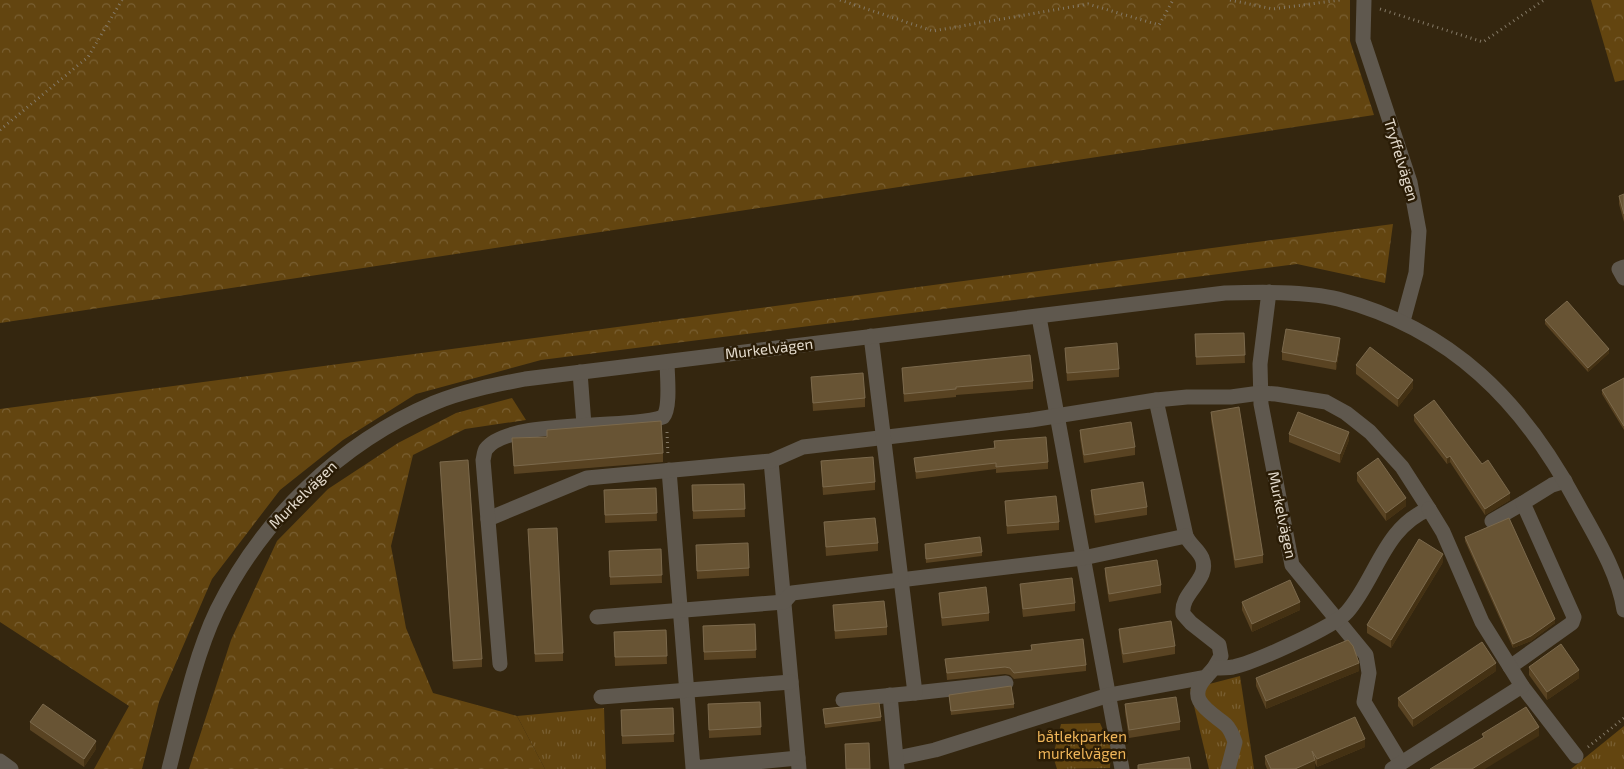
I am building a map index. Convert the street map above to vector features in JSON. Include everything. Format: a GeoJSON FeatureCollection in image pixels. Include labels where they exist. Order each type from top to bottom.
{"type":"FeatureCollection","features":[{"type":"Feature","properties":{"kind":"street","name":"Tryffelvägen"},"geometry":{"type":"LineString","coordinates":[[1363,2],[1363,40],[1410,182],[1419,230],[1416,273],[1403,321]]}},
{"type":"Feature","properties":{"kind":"street"},"geometry":{"type":"LineString","coordinates":[[1624,267],[1620,269],[1624,278]]}},
{"type":"Feature","properties":{"kind":"street","name":"Murkelvägen"},"geometry":{"type":"LineString","coordinates":[[1269,292],[1260,364],[1260,393],[1276,491],[1292,565],[1366,655],[1369,667],[1364,702],[1396,766],[1522,686]]}},
{"type":"Feature","properties":{"kind":"street","name":"Murkelvägen"},"geometry":{"type":"LineString","coordinates":[[169,769],[195,672],[216,612],[231,584],[264,534],[301,494],[358,444],[408,415],[435,403],[492,385],[580,372],[871,336],[1039,318],[1225,293],[1269,292],[1337,299],[1403,321],[1454,352],[1494,386],[1533,430],[1565,481],[1600,546],[1623,601]]}},
{"type":"Feature","properties":{"kind":"street"},"geometry":{"type":"LineString","coordinates":[[1039,318],[1122,769]]}},
{"type":"Feature","properties":{"kind":"street"},"geometry":{"type":"LineString","coordinates":[[871,336],[915,692]]}},
{"type":"Feature","properties":{"kind":"street"},"geometry":{"type":"LineString","coordinates":[[500,664],[483,460],[485,450],[494,443],[509,436],[544,429],[656,419],[665,414],[667,362]]}},
{"type":"Feature","properties":{"kind":"street"},"geometry":{"type":"LineString","coordinates":[[580,372],[584,425]]}},
{"type":"Feature","properties":{"kind":"street"},"geometry":{"type":"LineString","coordinates":[[488,519],[587,478],[771,461],[803,447],[1057,416],[1156,400],[1187,397],[1231,397],[1260,393],[1302,397],[1326,402],[1346,413],[1370,432],[1402,467],[1443,532],[1482,622],[1522,686],[1576,756]]}},
{"type":"Feature","properties":{"kind":"street"},"geometry":{"type":"LineString","coordinates":[[1156,400],[1186,536],[1198,551],[1204,566],[1202,575],[1183,601],[1183,614],[1191,623],[1219,645],[1221,656],[1200,684],[1198,696],[1202,707],[1226,726],[1235,742],[1228,769]]}},
{"type":"Feature","properties":{"kind":"street"},"geometry":{"type":"LineString","coordinates":[[669,470],[694,768],[798,764],[771,461]]}},
{"type":"Feature","properties":{"kind":"street"},"geometry":{"type":"LineString","coordinates":[[1492,521],[1552,485],[1565,481]]}},
{"type":"Feature","properties":{"kind":"street"},"geometry":{"type":"LineString","coordinates":[[1510,667],[1569,627],[1574,617],[1523,503]]}},
{"type":"Feature","properties":{"kind":"street"},"geometry":{"type":"LineString","coordinates":[[890,695],[897,763],[1109,695],[1210,673],[1250,661],[1337,622],[1354,602],[1394,536],[1410,520],[1429,509]]}},
{"type":"Feature","properties":{"kind":"street"},"geometry":{"type":"LineString","coordinates":[[597,617],[681,612],[784,602],[792,593],[1082,558],[1186,536]]}},
{"type":"Feature","properties":{"kind":"street"},"geometry":{"type":"LineString","coordinates":[[601,697],[791,682]]}},
{"type":"Feature","properties":{"kind":"street"},"geometry":{"type":"LineString","coordinates":[[843,700],[1006,683]]}},
{"type":"Feature","properties":{"kind":"street"},"geometry":{"type":"LineString","coordinates":[[0,761],[11,769]]}},
{"type":"Feature","properties":{"kind":"path"},"geometry":{"type":"LineString","coordinates":[[0,130],[88,57],[122,0]]}},
{"type":"Feature","properties":{"kind":"path"},"geometry":{"type":"LineString","coordinates":[[840,0],[932,31],[1088,4],[1159,26],[1173,0]]}},
{"type":"Feature","properties":{"kind":"path"},"geometry":{"type":"LineString","coordinates":[[1230,0],[1273,9],[1340,0]]}},
{"type":"Feature","properties":{"kind":"path"},"geometry":{"type":"LineString","coordinates":[[1363,2],[1483,42],[1544,0]]}},
{"type":"Feature","properties":{"kind":"path"},"geometry":{"type":"LineString","coordinates":[[665,414],[669,470]]}},
{"type":"Feature","properties":{"kind":"path"},"geometry":{"type":"LineString","coordinates":[[1576,756],[1624,718]]}},
{"type":"Feature","properties":{"kind":"green space"},"geometry":{"type":"Polygon","coordinates":[[[0,0],[1350,0],[1350,41],[1374,115],[0,323],[0,0]]]}},
{"type":"Feature","properties":{"kind":"green space"},"geometry":{"type":"Polygon","coordinates":[[[1591,0],[1624,0],[1624,80],[1615,82],[1591,0]]]}},
{"type":"Feature","properties":{"kind":"green space"},"geometry":{"type":"Polygon","coordinates":[[[1393,224],[1385,283],[1297,264],[541,360],[416,394],[343,440],[280,490],[212,579],[159,702],[142,769],[94,769],[129,706],[0,622],[0,409],[1393,224]]]}},
{"type":"Feature","properties":{"kind":"green space"},"geometry":{"type":"Polygon","coordinates":[[[512,398],[526,420],[465,429],[413,455],[391,546],[406,628],[433,693],[517,716],[545,769],[189,769],[231,640],[277,541],[328,489],[398,443],[456,413],[512,398]]]}},
{"type":"Feature","properties":{"kind":"green space"},"geometry":{"type":"Polygon","coordinates":[[[1240,676],[1254,769],[1209,769],[1190,689],[1240,676]]]}},
{"type":"Feature","properties":{"kind":"green space"},"geometry":{"type":"Polygon","coordinates":[[[604,708],[606,769],[545,769],[517,716],[604,708]]]}},
{"type":"Feature","properties":{"kind":"green space","name":"båtlekparken murkelvägen"},"geometry":{"type":"Polygon","coordinates":[[[1100,723],[1111,748],[1110,768],[1057,769],[1053,756],[1061,724],[1100,723]]]}},
{"type":"Feature","properties":{"kind":"green space"},"geometry":{"type":"Polygon","coordinates":[[[1624,726],[1624,769],[1571,769],[1576,765],[1624,726]]]}},
{"type":"Feature","properties":{"kind":"building"},"geometry":{"type":"Polygon","coordinates":[[[1624,194],[1624,214],[1619,196],[1624,194]]]}},
{"type":"Feature","properties":{"kind":"building"},"geometry":{"type":"Polygon","coordinates":[[[1567,301],[1609,349],[1588,368],[1545,320],[1567,301]]]}},
{"type":"Feature","properties":{"kind":"building"},"geometry":{"type":"Polygon","coordinates":[[[1286,329],[1340,338],[1336,362],[1282,352],[1286,329]]]}},
{"type":"Feature","properties":{"kind":"building"},"geometry":{"type":"Polygon","coordinates":[[[1244,333],[1245,355],[1196,357],[1195,334],[1244,333]]]}},
{"type":"Feature","properties":{"kind":"building"},"geometry":{"type":"Polygon","coordinates":[[[1117,343],[1119,369],[1067,373],[1065,348],[1117,343]]]}},
{"type":"Feature","properties":{"kind":"building"},"geometry":{"type":"Polygon","coordinates":[[[1370,347],[1413,380],[1398,399],[1356,365],[1370,347]]]}},
{"type":"Feature","properties":{"kind":"building"},"geometry":{"type":"Polygon","coordinates":[[[1030,355],[1033,381],[956,387],[956,389],[904,394],[902,368],[1030,355]]]}},
{"type":"Feature","properties":{"kind":"building"},"geometry":{"type":"Polygon","coordinates":[[[863,373],[865,398],[813,403],[811,377],[863,373]]]}},
{"type":"Feature","properties":{"kind":"building"},"geometry":{"type":"Polygon","coordinates":[[[1624,378],[1624,426],[1602,390],[1624,378]]]}},
{"type":"Feature","properties":{"kind":"building"},"geometry":{"type":"Polygon","coordinates":[[[1434,400],[1482,464],[1488,460],[1510,493],[1485,509],[1450,456],[1447,458],[1414,415],[1434,400]]]}},
{"type":"Feature","properties":{"kind":"building"},"geometry":{"type":"Polygon","coordinates":[[[1239,407],[1263,555],[1235,560],[1211,412],[1239,407]]]}},
{"type":"Feature","properties":{"kind":"building"},"geometry":{"type":"Polygon","coordinates":[[[1298,412],[1349,432],[1340,454],[1289,434],[1298,412]]]}},
{"type":"Feature","properties":{"kind":"building"},"geometry":{"type":"Polygon","coordinates":[[[661,421],[663,453],[514,466],[512,438],[547,437],[547,430],[661,421]]]}},
{"type":"Feature","properties":{"kind":"building"},"geometry":{"type":"Polygon","coordinates":[[[1131,422],[1135,447],[1084,455],[1080,430],[1131,422]]]}},
{"type":"Feature","properties":{"kind":"building"},"geometry":{"type":"Polygon","coordinates":[[[1046,437],[1048,462],[996,467],[996,463],[916,472],[914,458],[995,448],[994,441],[1046,437]]]}},
{"type":"Feature","properties":{"kind":"building"},"geometry":{"type":"Polygon","coordinates":[[[873,457],[875,482],[823,487],[821,461],[873,457]]]}},
{"type":"Feature","properties":{"kind":"building"},"geometry":{"type":"Polygon","coordinates":[[[1378,458],[1406,498],[1386,513],[1357,473],[1378,458]]]}},
{"type":"Feature","properties":{"kind":"building"},"geometry":{"type":"Polygon","coordinates":[[[468,460],[482,659],[453,661],[440,462],[468,460]]]}},
{"type":"Feature","properties":{"kind":"building"},"geometry":{"type":"Polygon","coordinates":[[[1143,482],[1147,507],[1095,515],[1091,490],[1143,482]]]}},
{"type":"Feature","properties":{"kind":"building"},"geometry":{"type":"Polygon","coordinates":[[[744,484],[745,509],[693,511],[692,485],[744,484]]]}},
{"type":"Feature","properties":{"kind":"building"},"geometry":{"type":"Polygon","coordinates":[[[656,488],[657,513],[605,515],[604,490],[656,488]]]}},
{"type":"Feature","properties":{"kind":"building"},"geometry":{"type":"Polygon","coordinates":[[[1056,496],[1059,522],[1007,526],[1005,501],[1056,496]]]}},
{"type":"Feature","properties":{"kind":"building"},"geometry":{"type":"Polygon","coordinates":[[[875,518],[878,543],[826,547],[824,522],[875,518]]]}},
{"type":"Feature","properties":{"kind":"building"},"geometry":{"type":"Polygon","coordinates":[[[1509,518],[1555,619],[1531,636],[1513,644],[1465,537],[1509,518]]]}},
{"type":"Feature","properties":{"kind":"building"},"geometry":{"type":"Polygon","coordinates":[[[557,528],[563,653],[535,654],[528,529],[557,528]]]}},
{"type":"Feature","properties":{"kind":"building"},"geometry":{"type":"Polygon","coordinates":[[[980,537],[982,552],[926,559],[925,544],[980,537]]]}},
{"type":"Feature","properties":{"kind":"building"},"geometry":{"type":"Polygon","coordinates":[[[1419,539],[1443,554],[1391,640],[1367,625],[1419,539]]]}},
{"type":"Feature","properties":{"kind":"building"},"geometry":{"type":"Polygon","coordinates":[[[748,543],[749,568],[697,571],[696,545],[748,543]]]}},
{"type":"Feature","properties":{"kind":"building"},"geometry":{"type":"Polygon","coordinates":[[[661,549],[662,575],[610,577],[609,551],[661,549]]]}},
{"type":"Feature","properties":{"kind":"building"},"geometry":{"type":"Polygon","coordinates":[[[1157,560],[1161,585],[1109,594],[1105,568],[1157,560]]]}},
{"type":"Feature","properties":{"kind":"building"},"geometry":{"type":"Polygon","coordinates":[[[1072,578],[1075,603],[1023,609],[1020,584],[1072,578]]]}},
{"type":"Feature","properties":{"kind":"building"},"geometry":{"type":"Polygon","coordinates":[[[1290,580],[1300,602],[1252,624],[1242,602],[1290,580]]]}},
{"type":"Feature","properties":{"kind":"building"},"geometry":{"type":"Polygon","coordinates":[[[986,587],[989,613],[942,618],[939,593],[986,587]]]}},
{"type":"Feature","properties":{"kind":"building"},"geometry":{"type":"Polygon","coordinates":[[[884,601],[887,627],[835,631],[833,605],[884,601]]]}},
{"type":"Feature","properties":{"kind":"building"},"geometry":{"type":"Polygon","coordinates":[[[1171,621],[1175,646],[1123,654],[1119,629],[1171,621]]]}},
{"type":"Feature","properties":{"kind":"building"},"geometry":{"type":"Polygon","coordinates":[[[755,624],[756,650],[704,652],[703,626],[755,624]]]}},
{"type":"Feature","properties":{"kind":"building"},"geometry":{"type":"Polygon","coordinates":[[[666,630],[667,656],[615,657],[614,632],[666,630]]]}},
{"type":"Feature","properties":{"kind":"building"},"geometry":{"type":"Polygon","coordinates":[[[1083,639],[1086,665],[1014,673],[1010,668],[1005,667],[947,673],[945,659],[1032,650],[1031,645],[1083,639]]]}},
{"type":"Feature","properties":{"kind":"building"},"geometry":{"type":"Polygon","coordinates":[[[1348,640],[1353,646],[1359,663],[1266,701],[1256,678],[1348,640]]]}},
{"type":"Feature","properties":{"kind":"building"},"geometry":{"type":"Polygon","coordinates":[[[1482,642],[1496,663],[1413,719],[1398,698],[1482,642]]]}},
{"type":"Feature","properties":{"kind":"building"},"geometry":{"type":"Polygon","coordinates":[[[1561,644],[1579,670],[1547,692],[1529,667],[1561,644]]]}},
{"type":"Feature","properties":{"kind":"building"},"geometry":{"type":"Polygon","coordinates":[[[1011,686],[1014,704],[951,711],[949,695],[1011,686]]]}},
{"type":"Feature","properties":{"kind":"building"},"geometry":{"type":"Polygon","coordinates":[[[1176,697],[1180,722],[1129,730],[1125,704],[1176,697]]]}},
{"type":"Feature","properties":{"kind":"building"},"geometry":{"type":"Polygon","coordinates":[[[760,702],[761,727],[709,730],[708,704],[760,702]]]}},
{"type":"Feature","properties":{"kind":"building"},"geometry":{"type":"Polygon","coordinates":[[[879,703],[881,717],[825,724],[823,709],[879,703]]]}},
{"type":"Feature","properties":{"kind":"building"},"geometry":{"type":"Polygon","coordinates":[[[43,704],[96,741],[84,759],[30,722],[43,704]]]}},
{"type":"Feature","properties":{"kind":"building"},"geometry":{"type":"Polygon","coordinates":[[[1526,707],[1539,727],[1472,769],[1430,769],[1484,737],[1482,734],[1526,707]]]}},
{"type":"Feature","properties":{"kind":"building"},"geometry":{"type":"Polygon","coordinates":[[[673,708],[674,734],[622,736],[621,710],[673,708]]]}},
{"type":"Feature","properties":{"kind":"building"},"geometry":{"type":"Polygon","coordinates":[[[1355,717],[1365,739],[1317,759],[1312,751],[1315,760],[1295,769],[1271,769],[1265,756],[1355,717]]]}},
{"type":"Feature","properties":{"kind":"building"},"geometry":{"type":"Polygon","coordinates":[[[869,743],[870,769],[846,769],[845,744],[869,743]]]}},
{"type":"Feature","properties":{"kind":"building"},"geometry":{"type":"Polygon","coordinates":[[[1189,757],[1191,769],[1138,769],[1138,765],[1189,757]]]}}]}
